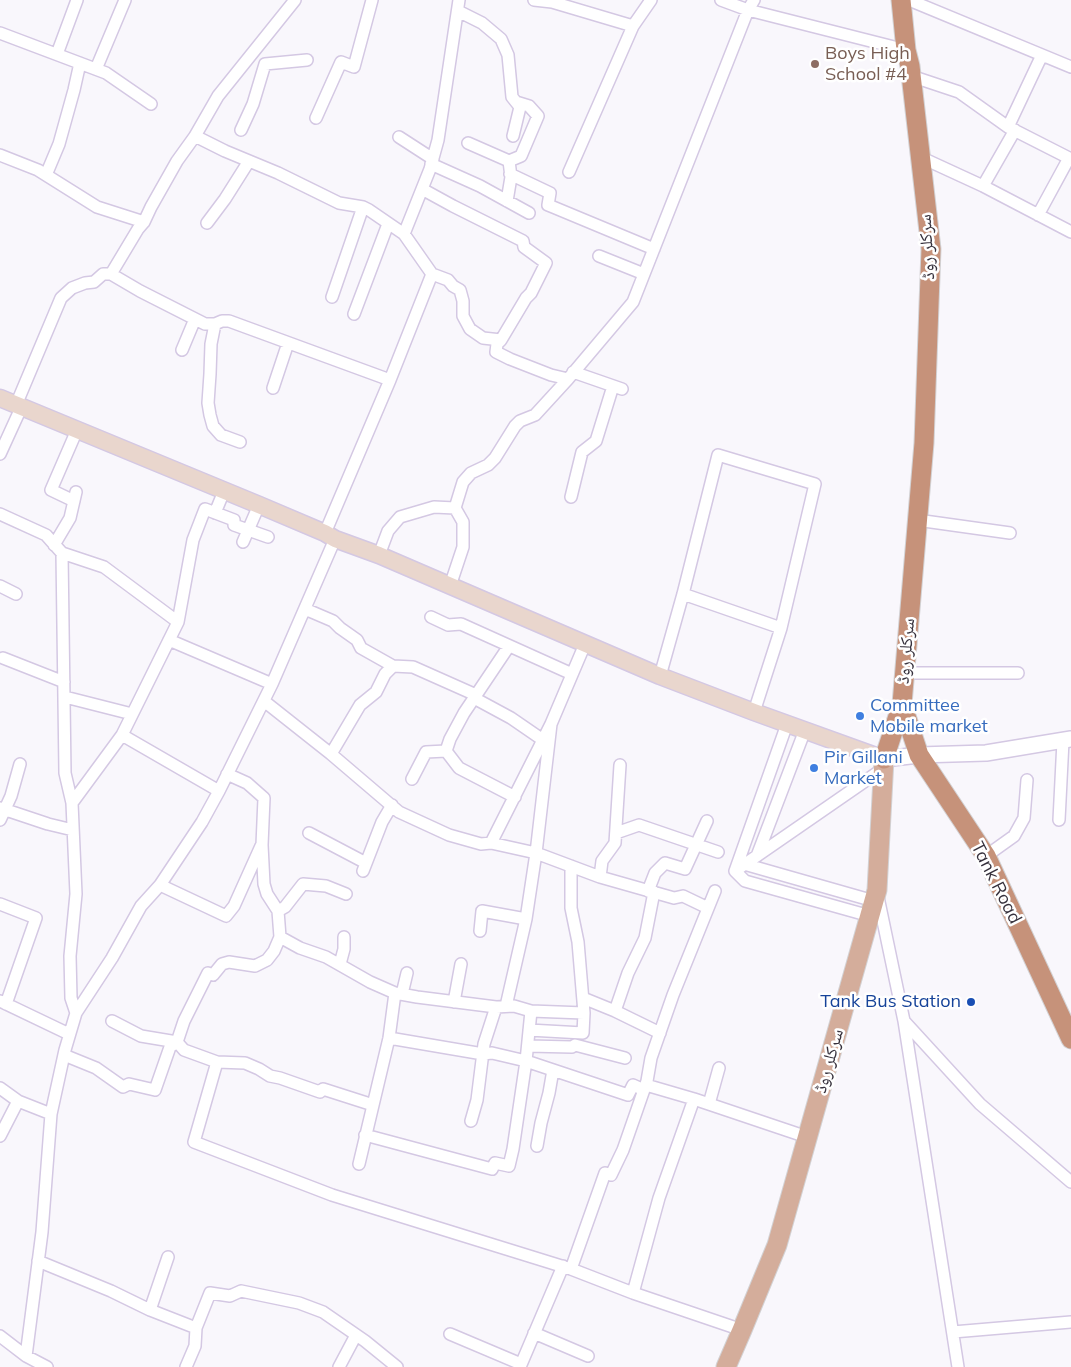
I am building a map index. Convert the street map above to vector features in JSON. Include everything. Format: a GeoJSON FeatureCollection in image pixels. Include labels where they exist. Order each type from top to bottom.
{"type":"FeatureCollection","features":[{"type":"Feature","properties":{"kind":"highway","name":"سرکلر روڈ"},"geometry":{"type":"LineString","coordinates":[[884,764],[902,704],[924,443],[931,249],[901,0]]}},
{"type":"Feature","properties":{"kind":"highway","name":"Tank Road"},"geometry":{"type":"LineString","coordinates":[[902,704],[919,755],[986,856],[1071,1039]]}},
{"type":"Feature","properties":{"kind":"main road"},"geometry":{"type":"LineString","coordinates":[[0,398],[379,555],[660,676],[805,730],[884,764]]}},
{"type":"Feature","properties":{"kind":"main road","name":"سرکلر روڈ"},"geometry":{"type":"LineString","coordinates":[[726,1367],[777,1245],[874,902],[884,764]]}},
{"type":"Feature","properties":{"kind":"street"},"geometry":{"type":"LineString","coordinates":[[57,54],[77,0]]}},
{"type":"Feature","properties":{"kind":"street"},"geometry":{"type":"LineString","coordinates":[[96,69],[125,0]]}},
{"type":"Feature","properties":{"kind":"street"},"geometry":{"type":"LineString","coordinates":[[111,274],[144,222],[177,161],[195,136],[218,96],[295,0]]}},
{"type":"Feature","properties":{"kind":"street"},"geometry":{"type":"LineString","coordinates":[[316,118],[340,62],[354,67],[372,0]]}},
{"type":"Feature","properties":{"kind":"street"},"geometry":{"type":"LineString","coordinates":[[534,0],[552,2],[633,26]]}},
{"type":"Feature","properties":{"kind":"street"},"geometry":{"type":"LineString","coordinates":[[569,172],[633,26],[651,0]]}},
{"type":"Feature","properties":{"kind":"street"},"geometry":{"type":"LineString","coordinates":[[721,0],[751,5],[906,50]]}},
{"type":"Feature","properties":{"kind":"street"},"geometry":{"type":"LineString","coordinates":[[909,0],[1071,67]]}},
{"type":"Feature","properties":{"kind":"street"},"geometry":{"type":"LineString","coordinates":[[450,586],[463,547],[463,522],[455,508],[463,482],[471,473],[488,465],[495,458],[515,426],[520,421],[535,415],[633,302],[751,5]]}},
{"type":"Feature","properties":{"kind":"street"},"geometry":{"type":"LineString","coordinates":[[404,234],[422,189],[438,140],[458,6],[501,39],[508,55],[512,97],[520,107],[513,136]]}},
{"type":"Feature","properties":{"kind":"street"},"geometry":{"type":"LineString","coordinates":[[0,33],[106,73],[151,104]]}},
{"type":"Feature","properties":{"kind":"street"},"geometry":{"type":"LineString","coordinates":[[983,186],[1011,129],[1042,55]]}},
{"type":"Feature","properties":{"kind":"street"},"geometry":{"type":"LineString","coordinates":[[251,56],[265,64],[307,60]]}},
{"type":"Feature","properties":{"kind":"street"},"geometry":{"type":"LineString","coordinates":[[46,175],[59,144],[80,63]]}},
{"type":"Feature","properties":{"kind":"street"},"geometry":{"type":"LineString","coordinates":[[241,130],[253,104],[265,64]]}},
{"type":"Feature","properties":{"kind":"street"},"geometry":{"type":"LineString","coordinates":[[911,76],[959,92],[1011,129],[1070,158],[1038,215]]}},
{"type":"Feature","properties":{"kind":"street"},"geometry":{"type":"LineString","coordinates":[[468,143],[509,161],[521,156],[538,116],[529,106],[516,102]]}},
{"type":"Feature","properties":{"kind":"street"},"geometry":{"type":"LineString","coordinates":[[195,136],[339,203],[363,206],[404,234],[432,274],[448,280],[460,290],[463,301],[463,316],[470,328],[484,338],[500,340]]}},
{"type":"Feature","properties":{"kind":"street"},"geometry":{"type":"LineString","coordinates":[[399,137],[432,161],[529,213]]}},
{"type":"Feature","properties":{"kind":"street"},"geometry":{"type":"LineString","coordinates":[[0,156],[38,170],[97,207],[144,222]]}},
{"type":"Feature","properties":{"kind":"street"},"geometry":{"type":"LineString","coordinates":[[920,157],[983,186],[1071,232]]}},
{"type":"Feature","properties":{"kind":"street"},"geometry":{"type":"LineString","coordinates":[[207,223],[249,161]]}},
{"type":"Feature","properties":{"kind":"street"},"geometry":{"type":"LineString","coordinates":[[507,200],[510,174],[509,161]]}},
{"type":"Feature","properties":{"kind":"street"},"geometry":{"type":"LineString","coordinates":[[510,174],[550,193],[548,205],[654,250]]}},
{"type":"Feature","properties":{"kind":"street"},"geometry":{"type":"LineString","coordinates":[[422,189],[523,241],[524,248],[546,263],[531,293],[497,344],[496,352],[551,375],[570,376],[618,388],[596,441],[582,452],[571,497]]}},
{"type":"Feature","properties":{"kind":"street"},"geometry":{"type":"LineString","coordinates":[[332,297],[363,206]]}},
{"type":"Feature","properties":{"kind":"street"},"geometry":{"type":"LineString","coordinates":[[354,314],[388,224]]}},
{"type":"Feature","properties":{"kind":"street"},"geometry":{"type":"LineString","coordinates":[[599,256],[644,274]]}},
{"type":"Feature","properties":{"kind":"street"},"geometry":{"type":"LineString","coordinates":[[0,454],[61,298],[72,288],[94,282],[103,274],[111,274],[205,324],[229,321],[390,380]]}},
{"type":"Feature","properties":{"kind":"street"},"geometry":{"type":"LineString","coordinates":[[26,1356],[42,1232],[51,1114],[64,1055],[76,1014],[112,958],[141,906],[160,885],[202,822],[264,701],[305,609],[330,536],[432,274]]}},
{"type":"Feature","properties":{"kind":"street"},"geometry":{"type":"LineString","coordinates":[[182,350],[195,318]]}},
{"type":"Feature","properties":{"kind":"street"},"geometry":{"type":"LineString","coordinates":[[215,324],[208,403],[210,415],[213,426],[220,435],[240,442]]}},
{"type":"Feature","properties":{"kind":"street"},"geometry":{"type":"LineString","coordinates":[[273,388],[288,342]]}},
{"type":"Feature","properties":{"kind":"street"},"geometry":{"type":"LineString","coordinates":[[76,1014],[71,998],[70,981],[70,956],[76,894],[72,803],[65,773],[65,697],[58,549],[70,518],[75,497],[51,490],[77,430]]}},
{"type":"Feature","properties":{"kind":"street"},"geometry":{"type":"LineString","coordinates":[[660,676],[718,455],[815,484],[781,628],[754,712]]}},
{"type":"Feature","properties":{"kind":"street"},"geometry":{"type":"LineString","coordinates":[[215,513],[224,491]]}},
{"type":"Feature","properties":{"kind":"street"},"geometry":{"type":"LineString","coordinates":[[243,542],[259,505]]}},
{"type":"Feature","properties":{"kind":"street"},"geometry":{"type":"LineString","coordinates":[[379,555],[388,530],[400,516],[434,507],[455,508]]}},
{"type":"Feature","properties":{"kind":"street"},"geometry":{"type":"LineString","coordinates":[[72,803],[122,735],[178,622],[193,540],[205,509],[234,520],[234,525],[268,538]]}},
{"type":"Feature","properties":{"kind":"street"},"geometry":{"type":"LineString","coordinates":[[0,514],[46,536],[58,549],[104,567],[178,622]]}},
{"type":"Feature","properties":{"kind":"street"},"geometry":{"type":"LineString","coordinates":[[917,520],[1010,533]]}},
{"type":"Feature","properties":{"kind":"street"},"geometry":{"type":"LineString","coordinates":[[0,586],[16,594]]}},
{"type":"Feature","properties":{"kind":"street"},"geometry":{"type":"LineString","coordinates":[[683,594],[781,628]]}},
{"type":"Feature","properties":{"kind":"street"},"geometry":{"type":"LineString","coordinates":[[305,609],[333,621],[357,640],[361,648],[393,666],[413,667],[454,684],[511,718],[543,740]]}},
{"type":"Feature","properties":{"kind":"street"},"geometry":{"type":"LineString","coordinates":[[431,617],[448,625],[462,624],[572,674]]}},
{"type":"Feature","properties":{"kind":"street"},"geometry":{"type":"LineString","coordinates":[[169,640],[272,684]]}},
{"type":"Feature","properties":{"kind":"street"},"geometry":{"type":"LineString","coordinates":[[491,843],[551,724],[585,644]]}},
{"type":"Feature","properties":{"kind":"street"},"geometry":{"type":"LineString","coordinates":[[446,751],[450,739],[475,696],[509,646]]}},
{"type":"Feature","properties":{"kind":"street"},"geometry":{"type":"LineString","coordinates":[[2,658],[64,682]]}},
{"type":"Feature","properties":{"kind":"street"},"geometry":{"type":"LineString","coordinates":[[331,754],[360,705],[376,692],[385,674],[393,666]]}},
{"type":"Feature","properties":{"kind":"street"},"geometry":{"type":"LineString","coordinates":[[904,673],[1018,673]]}},
{"type":"Feature","properties":{"kind":"street"},"geometry":{"type":"LineString","coordinates":[[65,697],[132,714]]}},
{"type":"Feature","properties":{"kind":"street"},"geometry":{"type":"LineString","coordinates":[[264,701],[331,754],[399,812],[448,835],[481,844],[491,843],[536,853],[651,892],[674,898],[683,896],[708,908]]}},
{"type":"Feature","properties":{"kind":"street"},"geometry":{"type":"LineString","coordinates":[[471,1121],[477,1100],[484,1044],[501,1006],[526,919],[536,853],[551,724]]}},
{"type":"Feature","properties":{"kind":"street"},"geometry":{"type":"LineString","coordinates":[[740,868],[787,724]]}},
{"type":"Feature","properties":{"kind":"street"},"geometry":{"type":"LineString","coordinates":[[757,856],[805,730]]}},
{"type":"Feature","properties":{"kind":"street"},"geometry":{"type":"LineString","coordinates":[[122,735],[219,791]]}},
{"type":"Feature","properties":{"kind":"street"},"geometry":{"type":"LineString","coordinates":[[740,868],[884,764],[919,755],[986,753],[1067,740],[1059,820]]}},
{"type":"Feature","properties":{"kind":"street"},"geometry":{"type":"LineString","coordinates":[[412,779],[426,752],[446,751]]}},
{"type":"Feature","properties":{"kind":"street"},"geometry":{"type":"LineString","coordinates":[[446,751],[459,768],[515,797]]}},
{"type":"Feature","properties":{"kind":"street"},"geometry":{"type":"LineString","coordinates":[[20,764],[11,796],[2,813],[73,830]]}},
{"type":"Feature","properties":{"kind":"street"},"geometry":{"type":"LineString","coordinates":[[600,876],[602,861],[615,842],[620,765]]}},
{"type":"Feature","properties":{"kind":"street"},"geometry":{"type":"LineString","coordinates":[[64,1055],[96,1068],[123,1087],[129,1084],[155,1090],[170,1047],[177,1042],[184,1021],[208,973],[213,975],[222,964],[229,962],[255,966],[267,960],[274,952],[280,937],[278,911],[267,894],[264,884],[262,845],[264,798],[247,783],[227,774]]}},
{"type":"Feature","properties":{"kind":"street"},"geometry":{"type":"LineString","coordinates":[[986,856],[1014,836],[1024,818],[1027,780]]}},
{"type":"Feature","properties":{"kind":"street"},"geometry":{"type":"LineString","coordinates":[[309,833],[365,867],[382,822],[392,806]]}},
{"type":"Feature","properties":{"kind":"street"},"geometry":{"type":"LineString","coordinates":[[615,1011],[628,973],[645,938],[651,892],[656,872],[665,863],[685,869],[707,821]]}},
{"type":"Feature","properties":{"kind":"street"},"geometry":{"type":"LineString","coordinates":[[616,833],[639,826],[718,852]]}},
{"type":"Feature","properties":{"kind":"street"},"geometry":{"type":"LineString","coordinates":[[160,885],[226,916],[234,906],[262,845]]}},
{"type":"Feature","properties":{"kind":"street"},"geometry":{"type":"LineString","coordinates":[[529,1030],[583,1033],[584,1013],[578,942],[571,908],[571,866]]}},
{"type":"Feature","properties":{"kind":"street"},"geometry":{"type":"LineString","coordinates":[[740,868],[874,902],[904,1021],[958,1367]]}},
{"type":"Feature","properties":{"kind":"street"},"geometry":{"type":"LineString","coordinates":[[278,911],[285,908],[303,884],[326,886],[346,894]]}},
{"type":"Feature","properties":{"kind":"street"},"geometry":{"type":"LineString","coordinates":[[450,1334],[520,1365],[567,1268],[605,1173],[611,1175],[623,1150],[645,1087],[651,1058],[673,996],[715,891]]}},
{"type":"Feature","properties":{"kind":"street"},"geometry":{"type":"LineString","coordinates":[[0,904],[36,918],[3,1003],[70,1034]]}},
{"type":"Feature","properties":{"kind":"street"},"geometry":{"type":"LineString","coordinates":[[480,931],[482,911],[526,919]]}},
{"type":"Feature","properties":{"kind":"street"},"geometry":{"type":"LineString","coordinates":[[280,937],[300,948],[326,956],[370,982],[398,994],[531,1011],[584,1013]]}},
{"type":"Feature","properties":{"kind":"street"},"geometry":{"type":"LineString","coordinates":[[340,964],[344,949],[344,937]]}},
{"type":"Feature","properties":{"kind":"street"},"geometry":{"type":"LineString","coordinates":[[454,1002],[461,964]]}},
{"type":"Feature","properties":{"kind":"street"},"geometry":{"type":"LineString","coordinates":[[359,1164],[398,994],[407,973]]}},
{"type":"Feature","properties":{"kind":"street"},"geometry":{"type":"LineString","coordinates":[[583,998],[660,1033]]}},
{"type":"Feature","properties":{"kind":"street"},"geometry":{"type":"LineString","coordinates":[[366,1135],[492,1169],[494,1163],[509,1166],[526,1061],[531,1011]]}},
{"type":"Feature","properties":{"kind":"street"},"geometry":{"type":"LineString","coordinates":[[112,1021],[141,1036],[177,1042],[184,1050],[217,1062],[245,1063],[270,1076],[320,1092],[323,1090],[373,1105]]}},
{"type":"Feature","properties":{"kind":"street"},"geometry":{"type":"LineString","coordinates":[[904,1021],[980,1104],[1071,1182]]}},
{"type":"Feature","properties":{"kind":"street"},"geometry":{"type":"LineString","coordinates":[[388,1038],[483,1054],[492,1053],[526,1061],[628,1095],[633,1085],[645,1087],[694,1099],[807,1137]]}},
{"type":"Feature","properties":{"kind":"street"},"geometry":{"type":"LineString","coordinates":[[528,1046],[572,1047],[575,1045],[625,1058]]}},
{"type":"Feature","properties":{"kind":"street"},"geometry":{"type":"LineString","coordinates":[[217,1062],[194,1142],[332,1196],[567,1268],[633,1293],[742,1330]]}},
{"type":"Feature","properties":{"kind":"street"},"geometry":{"type":"LineString","coordinates":[[709,1104],[719,1068]]}},
{"type":"Feature","properties":{"kind":"street"},"geometry":{"type":"LineString","coordinates":[[537,1146],[540,1122],[549,1093],[553,1070]]}},
{"type":"Feature","properties":{"kind":"street"},"geometry":{"type":"LineString","coordinates":[[0,1088],[18,1101],[51,1114]]}},
{"type":"Feature","properties":{"kind":"street"},"geometry":{"type":"LineString","coordinates":[[633,1293],[659,1198],[694,1099]]}},
{"type":"Feature","properties":{"kind":"street"},"geometry":{"type":"LineString","coordinates":[[0,1136],[18,1101]]}},
{"type":"Feature","properties":{"kind":"street"},"geometry":{"type":"LineString","coordinates":[[150,1310],[168,1256]]}},
{"type":"Feature","properties":{"kind":"street"},"geometry":{"type":"LineString","coordinates":[[38,1261],[196,1328]]}},
{"type":"Feature","properties":{"kind":"street"},"geometry":{"type":"LineString","coordinates":[[186,1367],[195,1346],[196,1328],[210,1293],[230,1296],[241,1291],[299,1303],[323,1312],[356,1334],[397,1367]]}},
{"type":"Feature","properties":{"kind":"street"},"geometry":{"type":"LineString","coordinates":[[953,1332],[1071,1322]]}},
{"type":"Feature","properties":{"kind":"street"},"geometry":{"type":"LineString","coordinates":[[534,1333],[588,1356]]}},
{"type":"Feature","properties":{"kind":"street"},"geometry":{"type":"LineString","coordinates":[[339,1367],[356,1334]]}},
{"type":"Feature","properties":{"kind":"street"},"geometry":{"type":"LineString","coordinates":[[0,1336],[26,1356],[47,1367]]}},
{"type":"Feature","properties":{"kind":"place","name":"Boys High School #4"},"geometry":{"type":"Point","coordinates":[815,64]}},
{"type":"Feature","properties":{"kind":"place","name":"Committee Mobile market"},"geometry":{"type":"Point","coordinates":[860,716]}},
{"type":"Feature","properties":{"kind":"place","name":"Pir Gillani Market"},"geometry":{"type":"Point","coordinates":[814,768]}},
{"type":"Feature","properties":{"kind":"place","name":"Tank Bus Station"},"geometry":{"type":"Point","coordinates":[971,1002]}}]}
